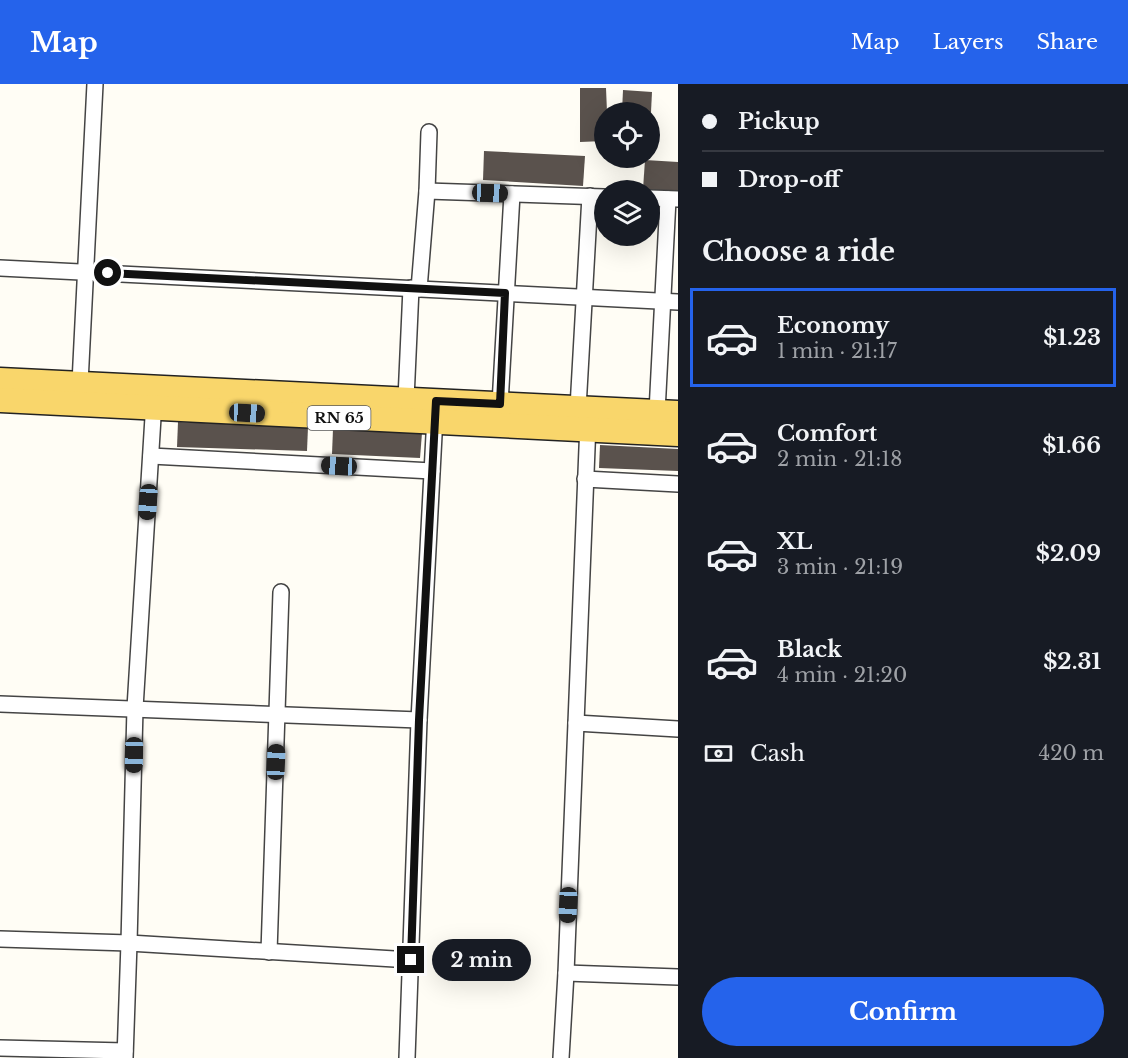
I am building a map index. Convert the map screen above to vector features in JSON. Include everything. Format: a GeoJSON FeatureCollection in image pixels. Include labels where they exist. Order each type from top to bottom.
{"type":"FeatureCollection","features":[{"type":"Feature","properties":{"kind":"main road","name":"RN 65"},"geometry":{"type":"LineString","coordinates":[[0,380],[80,383],[154,397],[435,412],[585,415],[667,412]]}},
{"type":"Feature","properties":{"kind":"main road","name":"RN 65"},"geometry":{"type":"LineString","coordinates":[[0,400],[154,397],[406,399],[435,412],[500,404],[585,415],[678,434]]}},
{"type":"Feature","properties":{"kind":"street"},"geometry":{"type":"LineString","coordinates":[[80,383],[94,84]]}},
{"type":"Feature","properties":{"kind":"street"},"geometry":{"type":"LineString","coordinates":[[406,399],[415,288],[427,191],[429,132]]}},
{"type":"Feature","properties":{"kind":"street"},"geometry":{"type":"LineString","coordinates":[[427,191],[594,196]]}},
{"type":"Feature","properties":{"kind":"street"},"geometry":{"type":"LineString","coordinates":[[500,404],[512,194]]}},
{"type":"Feature","properties":{"kind":"street"},"geometry":{"type":"LineString","coordinates":[[667,412],[673,199]]}},
{"type":"Feature","properties":{"kind":"street"},"geometry":{"type":"LineString","coordinates":[[561,1058],[585,479],[584,297],[594,219]]}},
{"type":"Feature","properties":{"kind":"street"},"geometry":{"type":"LineString","coordinates":[[0,268],[671,301]]}},
{"type":"Feature","properties":{"kind":"street"},"geometry":{"type":"LineString","coordinates":[[0,1048],[125,1054],[135,708],[154,397]]}},
{"type":"Feature","properties":{"kind":"street"},"geometry":{"type":"LineString","coordinates":[[407,1058],[419,720],[435,412]]}},
{"type":"Feature","properties":{"kind":"street"},"geometry":{"type":"LineString","coordinates":[[151,456],[432,471]]}},
{"type":"Feature","properties":{"kind":"street"},"geometry":{"type":"LineString","coordinates":[[585,479],[678,484]]}},
{"type":"Feature","properties":{"kind":"street"},"geometry":{"type":"LineString","coordinates":[[269,952],[281,592]]}},
{"type":"Feature","properties":{"kind":"street"},"geometry":{"type":"LineString","coordinates":[[0,704],[419,720]]}},
{"type":"Feature","properties":{"kind":"street"},"geometry":{"type":"LineString","coordinates":[[576,723],[678,729]]}},
{"type":"Feature","properties":{"kind":"street"},"geometry":{"type":"LineString","coordinates":[[0,939],[129,943],[411,960]]}},
{"type":"Feature","properties":{"kind":"street"},"geometry":{"type":"LineString","coordinates":[[566,973],[678,977]]}},
{"type":"Feature","properties":{"kind":"building"},"geometry":{"type":"Polygon","coordinates":[[[580,88],[606,88],[607,102],[594,102],[594,141],[580,142],[580,88]]]}},
{"type":"Feature","properties":{"kind":"building"},"geometry":{"type":"Polygon","coordinates":[[[623,90],[652,92],[652,102],[622,102],[623,90]]]}},
{"type":"Feature","properties":{"kind":"building"},"geometry":{"type":"Polygon","coordinates":[[[484,151],[585,156],[583,186],[483,180],[484,151]]]}},
{"type":"Feature","properties":{"kind":"building"},"geometry":{"type":"Polygon","coordinates":[[[660,161],[678,162],[678,192],[660,190],[660,180],[644,180],[644,168],[660,168],[660,161]]]}},
{"type":"Feature","properties":{"kind":"building"},"geometry":{"type":"Polygon","coordinates":[[[178,422],[308,427],[307,451],[177,447],[178,422]]]}},
{"type":"Feature","properties":{"kind":"building"},"geometry":{"type":"Polygon","coordinates":[[[333,429],[422,433],[420,458],[332,454],[333,429]]]}},
{"type":"Feature","properties":{"kind":"building"},"geometry":{"type":"Polygon","coordinates":[[[600,445],[678,449],[678,471],[599,468],[600,445]]]}},
{"type":"Feature","properties":{"kind":"route"},"geometry":{"type":"LineString","coordinates":[[108,273],[505,293],[500,404],[436,401],[419,720],[411,960]]}}]}
